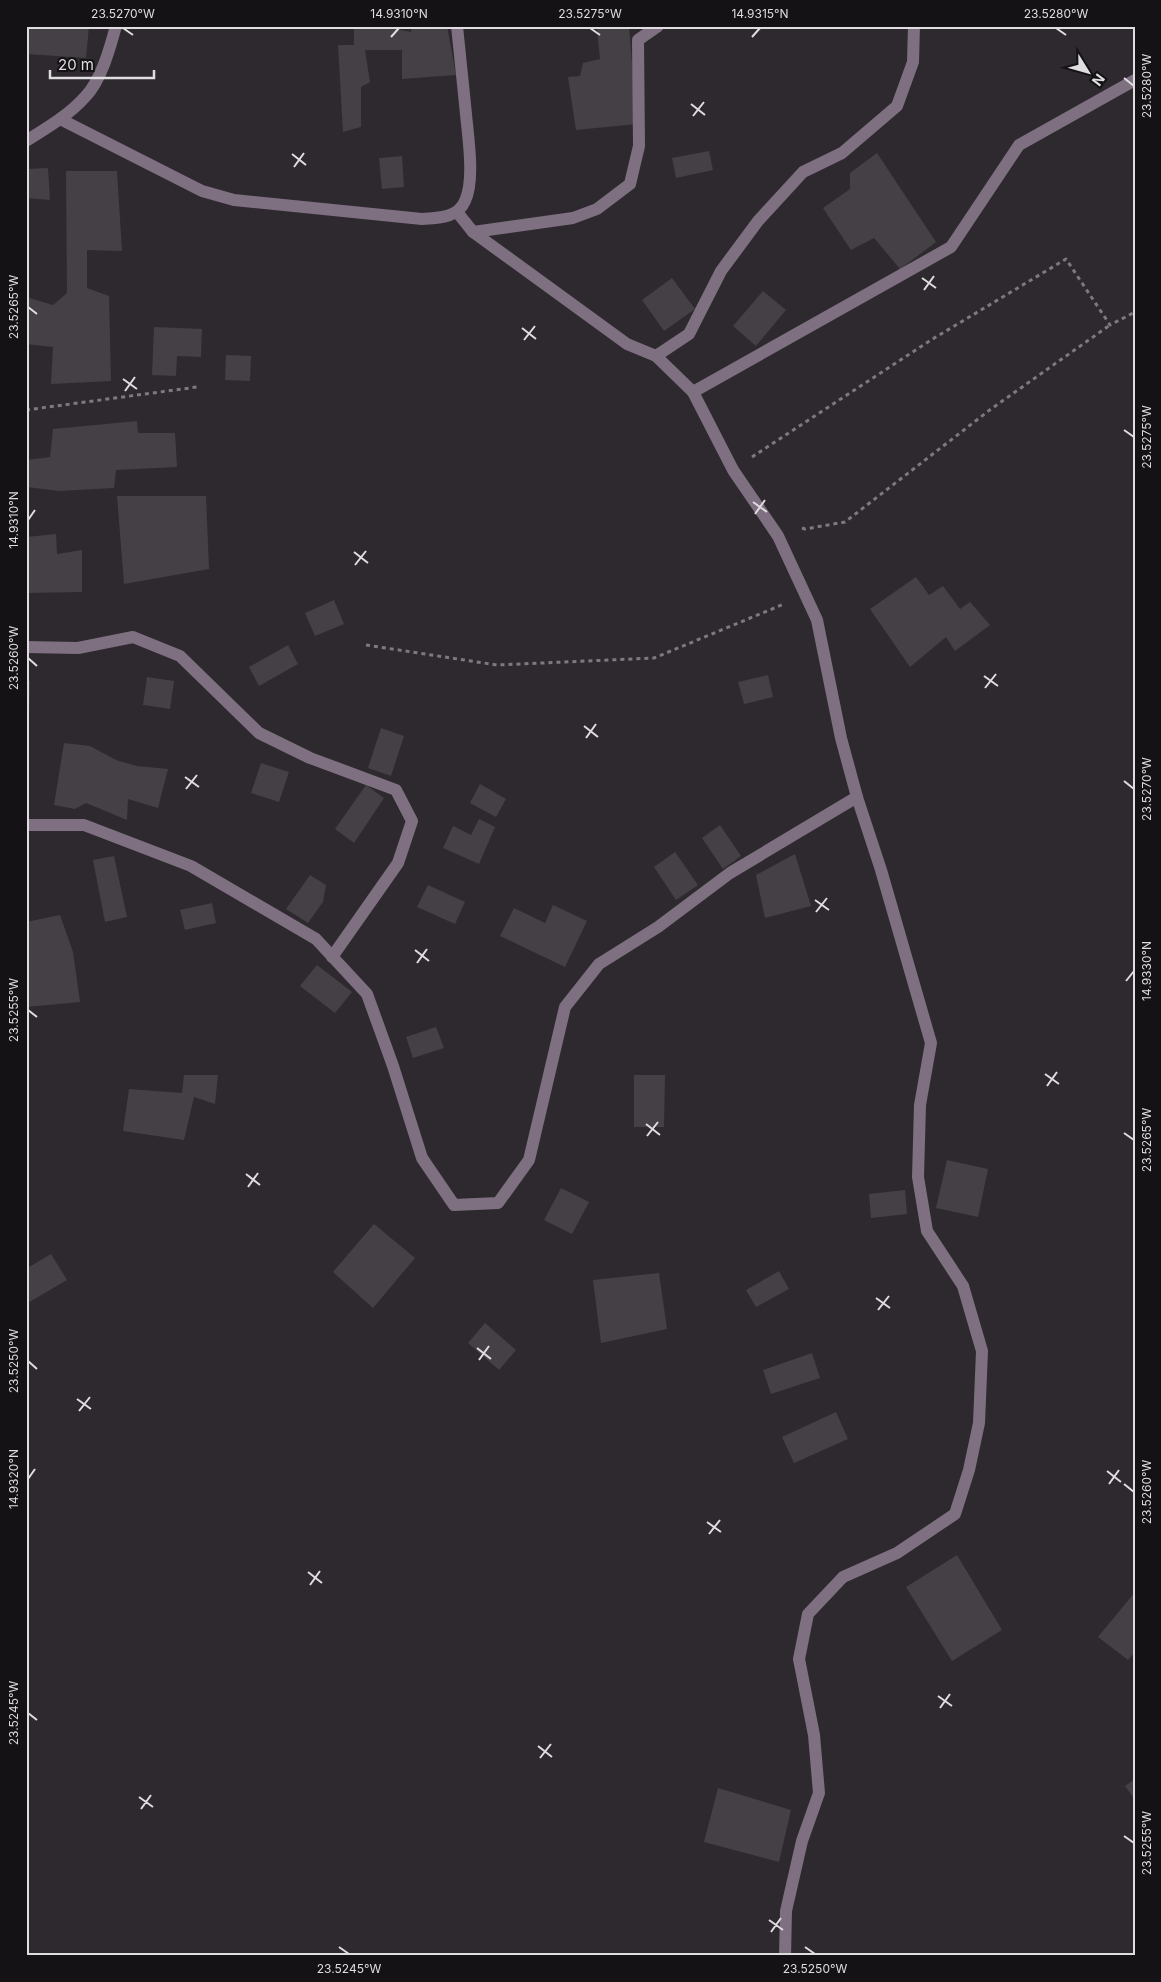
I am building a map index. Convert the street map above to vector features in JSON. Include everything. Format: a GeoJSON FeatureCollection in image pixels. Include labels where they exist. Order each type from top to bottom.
{"type":"FeatureCollection","features":[{"type":"Feature","properties":{"kind":"street"},"geometry":{"type":"LineString","coordinates":[[26,141],[60,119],[87,96],[108,58],[116,26]]}},
{"type":"Feature","properties":{"kind":"street"},"geometry":{"type":"LineString","coordinates":[[60,119],[202,191],[234,200],[422,219],[442,218],[456,212],[466,202],[470,162],[458,26]]}},
{"type":"Feature","properties":{"kind":"street"},"geometry":{"type":"LineString","coordinates":[[474,232],[573,218],[597,209],[630,184],[638,146],[638,40],[658,26]]}},
{"type":"Feature","properties":{"kind":"street"},"geometry":{"type":"LineString","coordinates":[[656,356],[689,334],[720,271],[758,221],[802,172],[842,153],[898,106],[913,62],[914,26]]}},
{"type":"Feature","properties":{"kind":"street"},"geometry":{"type":"LineString","coordinates":[[693,392],[951,247],[1019,145],[1135,80]]}},
{"type":"Feature","properties":{"kind":"street"},"geometry":{"type":"LineString","coordinates":[[456,212],[474,232],[627,344],[656,356],[693,392],[733,470],[778,536],[817,620],[841,738],[931,1044],[920,1105],[918,1177],[928,1231],[962,1286],[982,1351],[979,1423],[969,1470],[956,1514],[898,1553],[843,1577],[808,1614],[800,1659],[814,1735],[819,1793],[802,1841],[786,1911],[786,1956]]}},
{"type":"Feature","properties":{"kind":"street"},"geometry":{"type":"LineString","coordinates":[[26,647],[78,648],[133,637],[180,656],[259,733],[310,758],[396,790],[412,821],[398,863],[332,957]]}},
{"type":"Feature","properties":{"kind":"street"},"geometry":{"type":"LineString","coordinates":[[26,825],[84,826],[191,866],[316,939],[367,994],[393,1066],[422,1158],[454,1206],[498,1203],[529,1160],[565,1007],[599,964],[658,927],[730,873],[857,797]]}},
{"type":"Feature","properties":{"kind":"path"},"geometry":{"type":"LineString","coordinates":[[733,470],[931,340],[1066,259],[1110,325]]}},
{"type":"Feature","properties":{"kind":"path"},"geometry":{"type":"LineString","coordinates":[[762,513],[805,529],[845,522],[991,409],[1110,325],[1135,312]]}},
{"type":"Feature","properties":{"kind":"path"},"geometry":{"type":"LineString","coordinates":[[26,410],[197,387]]}},
{"type":"Feature","properties":{"kind":"path"},"geometry":{"type":"LineString","coordinates":[[366,645],[497,665],[654,658],[806,596]]}},
{"type":"Feature","properties":{"kind":"building"},"geometry":{"type":"Polygon","coordinates":[[[26,26],[89,26],[86,58],[26,54],[26,26]]]}},
{"type":"Feature","properties":{"kind":"building"},"geometry":{"type":"Polygon","coordinates":[[[354,26],[396,26],[396,29],[411,32],[412,26],[447,26],[456,75],[402,79],[402,50],[365,50],[370,82],[361,87],[361,127],[343,132],[338,45],[354,45],[354,26]]]}},
{"type":"Feature","properties":{"kind":"building"},"geometry":{"type":"Polygon","coordinates":[[[629,26],[637,124],[576,130],[568,77],[580,76],[583,63],[600,59],[597,28],[629,26]]]}},
{"type":"Feature","properties":{"kind":"building"},"geometry":{"type":"Polygon","coordinates":[[[709,151],[713,170],[676,178],[672,158],[709,151]]]}},
{"type":"Feature","properties":{"kind":"building"},"geometry":{"type":"Polygon","coordinates":[[[877,153],[936,242],[900,269],[874,238],[851,250],[823,208],[850,189],[850,173],[877,153]]]}},
{"type":"Feature","properties":{"kind":"building"},"geometry":{"type":"Polygon","coordinates":[[[402,156],[404,187],[382,189],[379,158],[402,156]]]}},
{"type":"Feature","properties":{"kind":"building"},"geometry":{"type":"Polygon","coordinates":[[[48,168],[50,200],[26,198],[26,169],[48,168]]]}},
{"type":"Feature","properties":{"kind":"building"},"geometry":{"type":"Polygon","coordinates":[[[66,171],[117,171],[122,251],[87,250],[87,288],[109,296],[111,381],[51,384],[53,347],[26,344],[26,297],[53,305],[67,293],[66,171]]]}},
{"type":"Feature","properties":{"kind":"building"},"geometry":{"type":"Polygon","coordinates":[[[672,278],[695,309],[664,331],[642,300],[672,278]]]}},
{"type":"Feature","properties":{"kind":"building"},"geometry":{"type":"Polygon","coordinates":[[[763,291],[786,310],[756,346],[733,326],[763,291]]]}},
{"type":"Feature","properties":{"kind":"building"},"geometry":{"type":"Polygon","coordinates":[[[154,327],[202,329],[201,357],[177,356],[176,376],[152,375],[154,327]]]}},
{"type":"Feature","properties":{"kind":"building"},"geometry":{"type":"Polygon","coordinates":[[[226,355],[251,356],[250,381],[225,380],[226,355]]]}},
{"type":"Feature","properties":{"kind":"building"},"geometry":{"type":"Polygon","coordinates":[[[137,421],[138,433],[175,433],[177,467],[116,470],[114,488],[59,491],[27,487],[27,460],[50,457],[53,429],[137,421]]]}},
{"type":"Feature","properties":{"kind":"building"},"geometry":{"type":"Polygon","coordinates":[[[117,496],[206,496],[209,569],[124,584],[117,496]]]}},
{"type":"Feature","properties":{"kind":"building"},"geometry":{"type":"Polygon","coordinates":[[[56,534],[57,554],[82,550],[82,592],[26,593],[26,537],[56,534]]]}},
{"type":"Feature","properties":{"kind":"building"},"geometry":{"type":"Polygon","coordinates":[[[916,577],[929,595],[943,586],[960,609],[970,602],[990,625],[955,651],[946,637],[910,667],[870,609],[916,577]]]}},
{"type":"Feature","properties":{"kind":"building"},"geometry":{"type":"Polygon","coordinates":[[[334,600],[344,624],[315,636],[305,613],[334,600]]]}},
{"type":"Feature","properties":{"kind":"building"},"geometry":{"type":"Polygon","coordinates":[[[288,645],[298,664],[259,686],[249,667],[288,645]]]}},
{"type":"Feature","properties":{"kind":"building"},"geometry":{"type":"Polygon","coordinates":[[[768,675],[773,697],[744,704],[738,682],[768,675]]]}},
{"type":"Feature","properties":{"kind":"building"},"geometry":{"type":"Polygon","coordinates":[[[147,677],[174,681],[170,709],[143,705],[147,677]]]}},
{"type":"Feature","properties":{"kind":"building"},"geometry":{"type":"Polygon","coordinates":[[[26,681],[30,681],[29,716],[26,716],[26,681]]]}},
{"type":"Feature","properties":{"kind":"building"},"geometry":{"type":"Polygon","coordinates":[[[381,728],[404,736],[391,776],[368,768],[381,728]]]}},
{"type":"Feature","properties":{"kind":"building"},"geometry":{"type":"Polygon","coordinates":[[[64,743],[90,746],[116,760],[137,766],[168,769],[158,808],[128,799],[127,820],[86,803],[75,809],[54,805],[64,743]]]}},
{"type":"Feature","properties":{"kind":"building"},"geometry":{"type":"Polygon","coordinates":[[[261,763],[289,772],[279,802],[251,793],[261,763]]]}},
{"type":"Feature","properties":{"kind":"building"},"geometry":{"type":"Polygon","coordinates":[[[480,784],[506,799],[496,817],[470,803],[480,784]]]}},
{"type":"Feature","properties":{"kind":"building"},"geometry":{"type":"Polygon","coordinates":[[[366,785],[384,798],[354,843],[335,829],[366,785]]]}},
{"type":"Feature","properties":{"kind":"building"},"geometry":{"type":"Polygon","coordinates":[[[479,819],[495,827],[479,864],[443,848],[453,826],[471,835],[479,819]]]}},
{"type":"Feature","properties":{"kind":"building"},"geometry":{"type":"Polygon","coordinates":[[[720,825],[741,856],[723,869],[702,838],[720,825]]]}},
{"type":"Feature","properties":{"kind":"building"},"geometry":{"type":"Polygon","coordinates":[[[675,852],[698,885],[676,900],[654,867],[675,852]]]}},
{"type":"Feature","properties":{"kind":"building"},"geometry":{"type":"Polygon","coordinates":[[[795,854],[811,906],[765,918],[756,875],[795,854]]]}},
{"type":"Feature","properties":{"kind":"building"},"geometry":{"type":"Polygon","coordinates":[[[114,856],[127,917],[105,922],[93,860],[114,856]]]}},
{"type":"Feature","properties":{"kind":"building"},"geometry":{"type":"Polygon","coordinates":[[[310,875],[326,885],[323,902],[308,923],[286,909],[310,875]]]}},
{"type":"Feature","properties":{"kind":"building"},"geometry":{"type":"Polygon","coordinates":[[[428,885],[465,902],[455,924],[417,907],[428,885]]]}},
{"type":"Feature","properties":{"kind":"building"},"geometry":{"type":"Polygon","coordinates":[[[212,903],[216,923],[185,930],[180,910],[212,903]]]}},
{"type":"Feature","properties":{"kind":"building"},"geometry":{"type":"Polygon","coordinates":[[[553,905],[587,921],[565,967],[500,936],[514,908],[545,923],[553,905]]]}},
{"type":"Feature","properties":{"kind":"building"},"geometry":{"type":"Polygon","coordinates":[[[60,915],[73,952],[80,1002],[26,1007],[26,922],[60,915]]]}},
{"type":"Feature","properties":{"kind":"building"},"geometry":{"type":"Polygon","coordinates":[[[317,965],[352,992],[335,1013],[300,986],[317,965]]]}},
{"type":"Feature","properties":{"kind":"building"},"geometry":{"type":"Polygon","coordinates":[[[436,1027],[444,1048],[413,1058],[406,1037],[436,1027]]]}},
{"type":"Feature","properties":{"kind":"building"},"geometry":{"type":"Polygon","coordinates":[[[184,1075],[218,1075],[215,1104],[194,1097],[184,1140],[123,1131],[129,1089],[182,1093],[184,1075]]]}},
{"type":"Feature","properties":{"kind":"building"},"geometry":{"type":"Polygon","coordinates":[[[634,1075],[665,1075],[664,1127],[634,1127],[634,1075]]]}},
{"type":"Feature","properties":{"kind":"building"},"geometry":{"type":"Polygon","coordinates":[[[947,1160],[988,1169],[978,1217],[936,1208],[947,1160]]]}},
{"type":"Feature","properties":{"kind":"building"},"geometry":{"type":"Polygon","coordinates":[[[561,1188],[589,1202],[572,1234],[544,1220],[561,1188]]]}},
{"type":"Feature","properties":{"kind":"building"},"geometry":{"type":"Polygon","coordinates":[[[905,1190],[907,1214],[871,1218],[869,1194],[905,1190]]]}},
{"type":"Feature","properties":{"kind":"building"},"geometry":{"type":"Polygon","coordinates":[[[374,1224],[415,1258],[373,1308],[333,1272],[374,1224]]]}},
{"type":"Feature","properties":{"kind":"building"},"geometry":{"type":"Polygon","coordinates":[[[51,1254],[67,1280],[26,1304],[26,1269],[51,1254]]]}},
{"type":"Feature","properties":{"kind":"building"},"geometry":{"type":"Polygon","coordinates":[[[779,1271],[789,1289],[756,1307],[746,1290],[779,1271]]]}},
{"type":"Feature","properties":{"kind":"building"},"geometry":{"type":"Polygon","coordinates":[[[659,1273],[667,1329],[601,1343],[593,1280],[659,1273]]]}},
{"type":"Feature","properties":{"kind":"building"},"geometry":{"type":"Polygon","coordinates":[[[485,1323],[516,1350],[499,1370],[468,1343],[485,1323]]]}},
{"type":"Feature","properties":{"kind":"building"},"geometry":{"type":"Polygon","coordinates":[[[812,1353],[820,1378],[771,1394],[763,1370],[812,1353]]]}},
{"type":"Feature","properties":{"kind":"building"},"geometry":{"type":"Polygon","coordinates":[[[836,1412],[848,1439],[794,1463],[782,1437],[836,1412]]]}},
{"type":"Feature","properties":{"kind":"building"},"geometry":{"type":"Polygon","coordinates":[[[957,1555],[1002,1630],[952,1661],[906,1587],[957,1555]]]}},
{"type":"Feature","properties":{"kind":"building"},"geometry":{"type":"Polygon","coordinates":[[[1135,1592],[1135,1652],[1128,1660],[1098,1637],[1135,1592]]]}},
{"type":"Feature","properties":{"kind":"building"},"geometry":{"type":"Polygon","coordinates":[[[1135,1779],[1135,1800],[1125,1786],[1135,1779]]]}},
{"type":"Feature","properties":{"kind":"building"},"geometry":{"type":"Polygon","coordinates":[[[718,1788],[791,1810],[779,1862],[704,1842],[718,1788]]]}}]}
